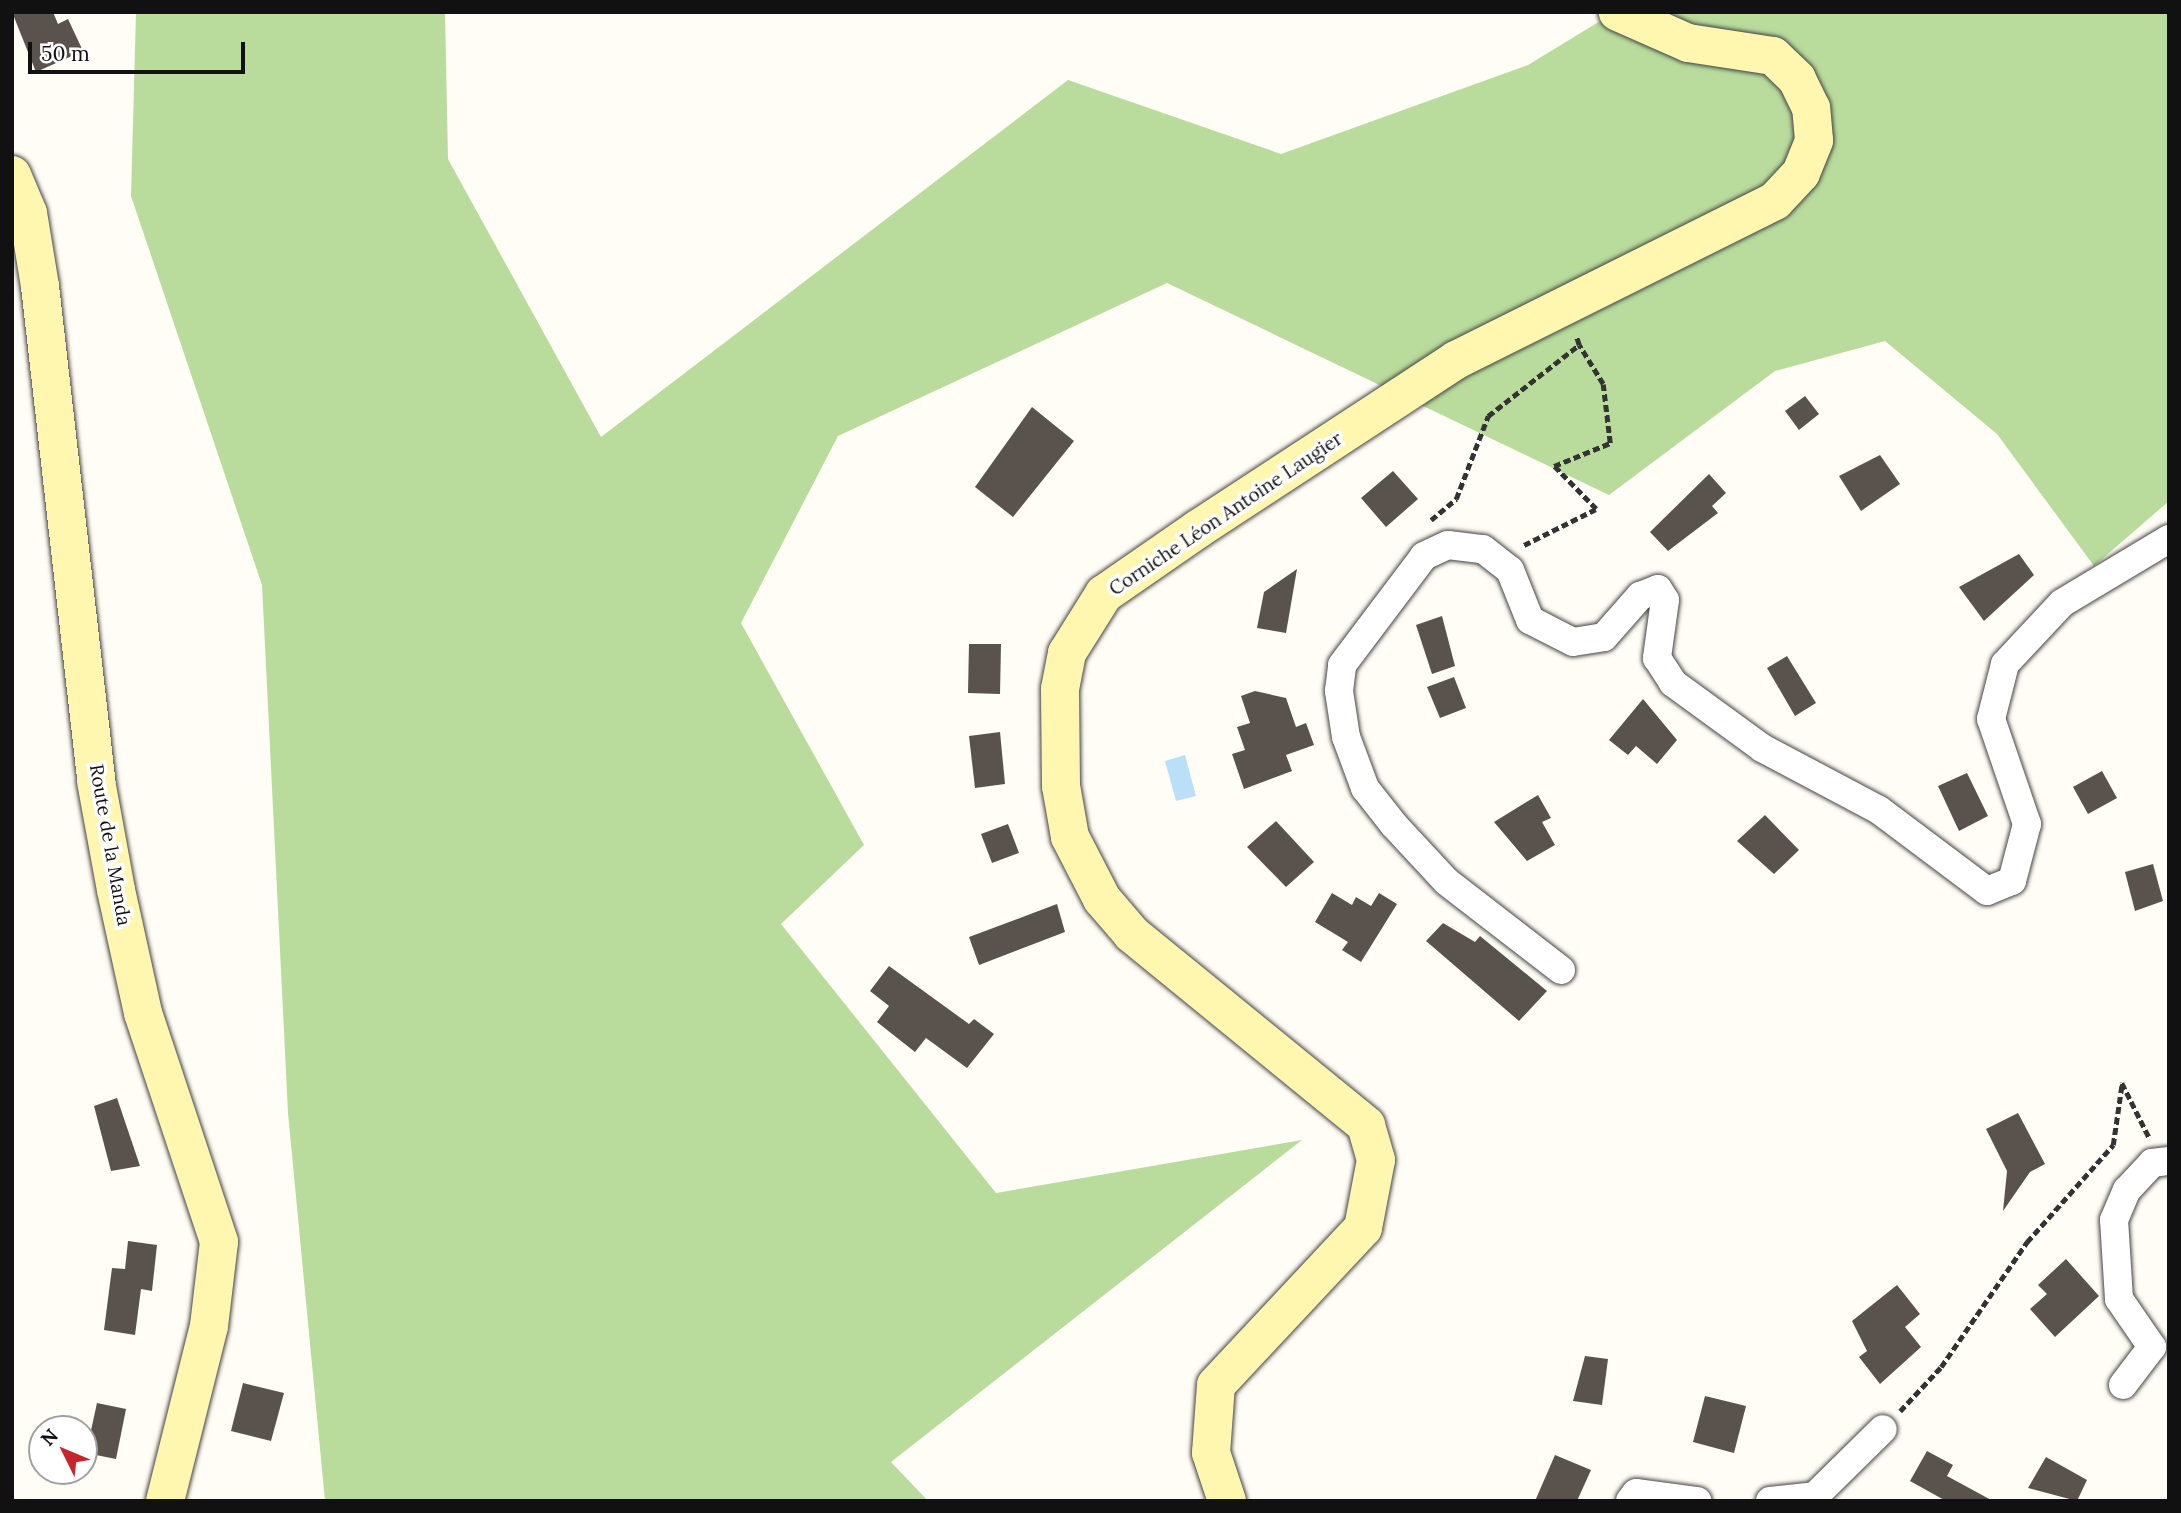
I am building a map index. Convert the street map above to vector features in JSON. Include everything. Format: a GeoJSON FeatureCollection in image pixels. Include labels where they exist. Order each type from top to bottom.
{"type":"FeatureCollection","features":[{"type":"Feature","properties":{"kind":"street","name":"Corniche Léon Antoine Laugier"},"geometry":{"type":"LineString","coordinates":[[1227,1501],[1211,1453],[1216,1385],[1363,1228],[1376,1160],[1366,1125],[1132,934],[1102,899],[1070,837],[1060,786],[1060,689],[1067,653],[1104,594],[1176,543],[1457,360],[1775,201],[1801,173],[1814,140],[1811,108],[1797,79],[1773,57],[1688,43],[1618,12]]}},
{"type":"Feature","properties":{"kind":"street","name":"Route de la Manda"},"geometry":{"type":"LineString","coordinates":[[12,176],[28,214],[40,286],[96,782],[116,890],[143,1013],[219,1241],[209,1326],[165,1501]]}},
{"type":"Feature","properties":{"kind":"street"},"geometry":{"type":"LineString","coordinates":[[1561,971],[1446,881],[1394,825],[1365,788],[1339,691],[1342,665],[1424,556],[1467,544],[1510,570],[1530,620],[1573,642],[1604,637],[1640,596],[1658,589],[1665,600],[1657,658],[1673,683],[1762,748],[1879,810],[1987,891],[1999,888],[2018,868],[2027,824],[1991,719],[2005,664],[2062,603],[2169,539]]}},
{"type":"Feature","properties":{"kind":"street"},"geometry":{"type":"LineString","coordinates":[[2123,1385],[2152,1347],[2119,1299],[2114,1220],[2127,1190],[2151,1163],[2165,1162]]}},
{"type":"Feature","properties":{"kind":"street"},"geometry":{"type":"LineString","coordinates":[[1770,1501],[1815,1496],[1883,1429]]}},
{"type":"Feature","properties":{"kind":"street"},"geometry":{"type":"LineString","coordinates":[[1630,1501],[1636,1493],[1697,1501]]}},
{"type":"Feature","properties":{"kind":"path"},"geometry":{"type":"LineString","coordinates":[[1510,570],[1521,546],[1596,509],[1554,466],[1610,443],[1603,384],[1579,345],[1575,332]]}},
{"type":"Feature","properties":{"kind":"path"},"geometry":{"type":"LineString","coordinates":[[1420,529],[1456,499],[1488,416],[1579,345]]}},
{"type":"Feature","properties":{"kind":"path"},"geometry":{"type":"LineString","coordinates":[[1883,1429],[1941,1367],[2027,1242],[2113,1145],[2122,1083],[2165,1162]]}},
{"type":"Feature","properties":{"kind":"green space"},"geometry":{"type":"Polygon","coordinates":[[[136,12],[445,12],[448,159],[601,437],[1068,80],[1281,154],[1528,65],[1615,12],[2169,12],[2169,501],[2094,566],[1997,434],[1885,341],[1775,371],[1609,495],[1167,283],[838,436],[741,623],[864,845],[781,924],[996,1193],[1302,1140],[891,1462],[928,1501],[325,1501],[288,1113],[262,585],[131,196],[136,12]]]}},
{"type":"Feature","properties":{"kind":"water"},"geometry":{"type":"Polygon","coordinates":[[[1185,755],[1196,796],[1176,801],[1165,761],[1185,755]]]}},
{"type":"Feature","properties":{"kind":"building"},"geometry":{"type":"Polygon","coordinates":[[[12,12],[53,12],[58,24],[68,19],[83,51],[36,72],[12,12]]]}},
{"type":"Feature","properties":{"kind":"building"},"geometry":{"type":"Polygon","coordinates":[[[1805,396],[1819,414],[1799,430],[1785,411],[1805,396]]]}},
{"type":"Feature","properties":{"kind":"building"},"geometry":{"type":"Polygon","coordinates":[[[1032,407],[1074,441],[1013,517],[975,487],[1032,407]]]}},
{"type":"Feature","properties":{"kind":"building"},"geometry":{"type":"Polygon","coordinates":[[[1880,455],[1900,484],[1861,511],[1839,476],[1880,455]]]}},
{"type":"Feature","properties":{"kind":"building"},"geometry":{"type":"Polygon","coordinates":[[[1393,471],[1418,499],[1386,527],[1361,498],[1393,471]]]}},
{"type":"Feature","properties":{"kind":"building"},"geometry":{"type":"Polygon","coordinates":[[[1709,474],[1726,493],[1712,506],[1718,513],[1668,551],[1650,532],[1709,474]]]}},
{"type":"Feature","properties":{"kind":"building"},"geometry":{"type":"Polygon","coordinates":[[[2019,554],[2034,575],[1984,621],[1959,587],[2019,554]]]}},
{"type":"Feature","properties":{"kind":"building"},"geometry":{"type":"Polygon","coordinates":[[[1297,569],[1286,633],[1257,628],[1264,592],[1297,569]]]}},
{"type":"Feature","properties":{"kind":"building"},"geometry":{"type":"Polygon","coordinates":[[[1442,616],[1455,666],[1432,674],[1416,625],[1442,616]]]}},
{"type":"Feature","properties":{"kind":"building"},"geometry":{"type":"Polygon","coordinates":[[[969,644],[1001,644],[1000,694],[968,693],[969,644]]]}},
{"type":"Feature","properties":{"kind":"building"},"geometry":{"type":"Polygon","coordinates":[[[1787,656],[1816,703],[1795,716],[1767,668],[1787,656]]]}},
{"type":"Feature","properties":{"kind":"building"},"geometry":{"type":"Polygon","coordinates":[[[1454,677],[1466,708],[1440,718],[1427,687],[1454,677]]]}},
{"type":"Feature","properties":{"kind":"building"},"geometry":{"type":"Polygon","coordinates":[[[1255,691],[1286,698],[1296,727],[1306,723],[1314,745],[1286,755],[1292,771],[1244,789],[1232,754],[1245,750],[1237,727],[1250,723],[1241,696],[1255,691]]]}},
{"type":"Feature","properties":{"kind":"building"},"geometry":{"type":"Polygon","coordinates":[[[1643,699],[1677,740],[1657,764],[1636,746],[1628,755],[1609,740],[1643,699]]]}},
{"type":"Feature","properties":{"kind":"building"},"geometry":{"type":"Polygon","coordinates":[[[1000,732],[1005,784],[975,788],[969,736],[1000,732]]]}},
{"type":"Feature","properties":{"kind":"building"},"geometry":{"type":"Polygon","coordinates":[[[2102,771],[2117,798],[2088,814],[2073,787],[2102,771]]]}},
{"type":"Feature","properties":{"kind":"building"},"geometry":{"type":"Polygon","coordinates":[[[1967,773],[1988,816],[1959,831],[1938,786],[1967,773]]]}},
{"type":"Feature","properties":{"kind":"building"},"geometry":{"type":"Polygon","coordinates":[[[1538,795],[1551,818],[1542,822],[1555,845],[1527,861],[1494,822],[1538,795]]]}},
{"type":"Feature","properties":{"kind":"building"},"geometry":{"type":"Polygon","coordinates":[[[1765,815],[1799,850],[1774,874],[1737,841],[1765,815]]]}},
{"type":"Feature","properties":{"kind":"building"},"geometry":{"type":"Polygon","coordinates":[[[1276,821],[1314,862],[1286,887],[1247,847],[1276,821]]]}},
{"type":"Feature","properties":{"kind":"building"},"geometry":{"type":"Polygon","coordinates":[[[1008,824],[1019,853],[992,863],[981,834],[1008,824]]]}},
{"type":"Feature","properties":{"kind":"building"},"geometry":{"type":"Polygon","coordinates":[[[2153,864],[2163,901],[2135,911],[2125,872],[2153,864]]]}},
{"type":"Feature","properties":{"kind":"building"},"geometry":{"type":"Polygon","coordinates":[[[1332,893],[1352,905],[1356,897],[1371,906],[1379,893],[1397,904],[1361,962],[1342,950],[1348,942],[1315,922],[1332,893]]]}},
{"type":"Feature","properties":{"kind":"building"},"geometry":{"type":"Polygon","coordinates":[[[1057,904],[1065,932],[979,965],[969,937],[1057,904]]]}},
{"type":"Feature","properties":{"kind":"building"},"geometry":{"type":"Polygon","coordinates":[[[1443,923],[1475,942],[1480,936],[1547,991],[1519,1021],[1426,941],[1443,923]]]}},
{"type":"Feature","properties":{"kind":"building"},"geometry":{"type":"Polygon","coordinates":[[[889,966],[969,1024],[974,1019],[994,1034],[967,1068],[926,1038],[915,1052],[877,1022],[889,1006],[870,991],[889,966]]]}},
{"type":"Feature","properties":{"kind":"building"},"geometry":{"type":"Polygon","coordinates":[[[117,1098],[140,1166],[111,1171],[94,1106],[117,1098]]]}},
{"type":"Feature","properties":{"kind":"building"},"geometry":{"type":"Polygon","coordinates":[[[2018,1113],[2045,1164],[2030,1172],[2003,1211],[2007,1171],[1986,1129],[2018,1113]]]}},
{"type":"Feature","properties":{"kind":"building"},"geometry":{"type":"Polygon","coordinates":[[[128,1241],[157,1245],[152,1291],[141,1289],[135,1335],[104,1330],[112,1268],[125,1269],[128,1241]]]}},
{"type":"Feature","properties":{"kind":"building"},"geometry":{"type":"Polygon","coordinates":[[[2066,1259],[2099,1296],[2055,1337],[2030,1309],[2047,1294],[2038,1285],[2066,1259]]]}},
{"type":"Feature","properties":{"kind":"building"},"geometry":{"type":"Polygon","coordinates":[[[1897,1285],[1920,1314],[1905,1327],[1921,1347],[1880,1384],[1859,1357],[1867,1351],[1852,1321],[1897,1285]]]}},
{"type":"Feature","properties":{"kind":"building"},"geometry":{"type":"Polygon","coordinates":[[[1585,1356],[1608,1359],[1602,1405],[1573,1401],[1585,1356]]]}},
{"type":"Feature","properties":{"kind":"building"},"geometry":{"type":"Polygon","coordinates":[[[243,1383],[284,1393],[271,1441],[231,1431],[243,1383]]]}},
{"type":"Feature","properties":{"kind":"building"},"geometry":{"type":"Polygon","coordinates":[[[1705,1396],[1746,1406],[1734,1453],[1693,1442],[1705,1396]]]}},
{"type":"Feature","properties":{"kind":"building"},"geometry":{"type":"Polygon","coordinates":[[[97,1403],[126,1409],[116,1459],[98,1455],[98,1415],[94,1415],[97,1403]]]}},
{"type":"Feature","properties":{"kind":"building"},"geometry":{"type":"Polygon","coordinates":[[[1927,1451],[1953,1465],[1947,1476],[1993,1501],[1946,1501],[1910,1481],[1927,1451]]]}},
{"type":"Feature","properties":{"kind":"building"},"geometry":{"type":"Polygon","coordinates":[[[1555,1455],[1591,1470],[1577,1501],[1535,1501],[1555,1455]]]}},
{"type":"Feature","properties":{"kind":"building"},"geometry":{"type":"Polygon","coordinates":[[[2046,1457],[2087,1480],[2077,1501],[2028,1488],[2046,1457]]]}}]}
